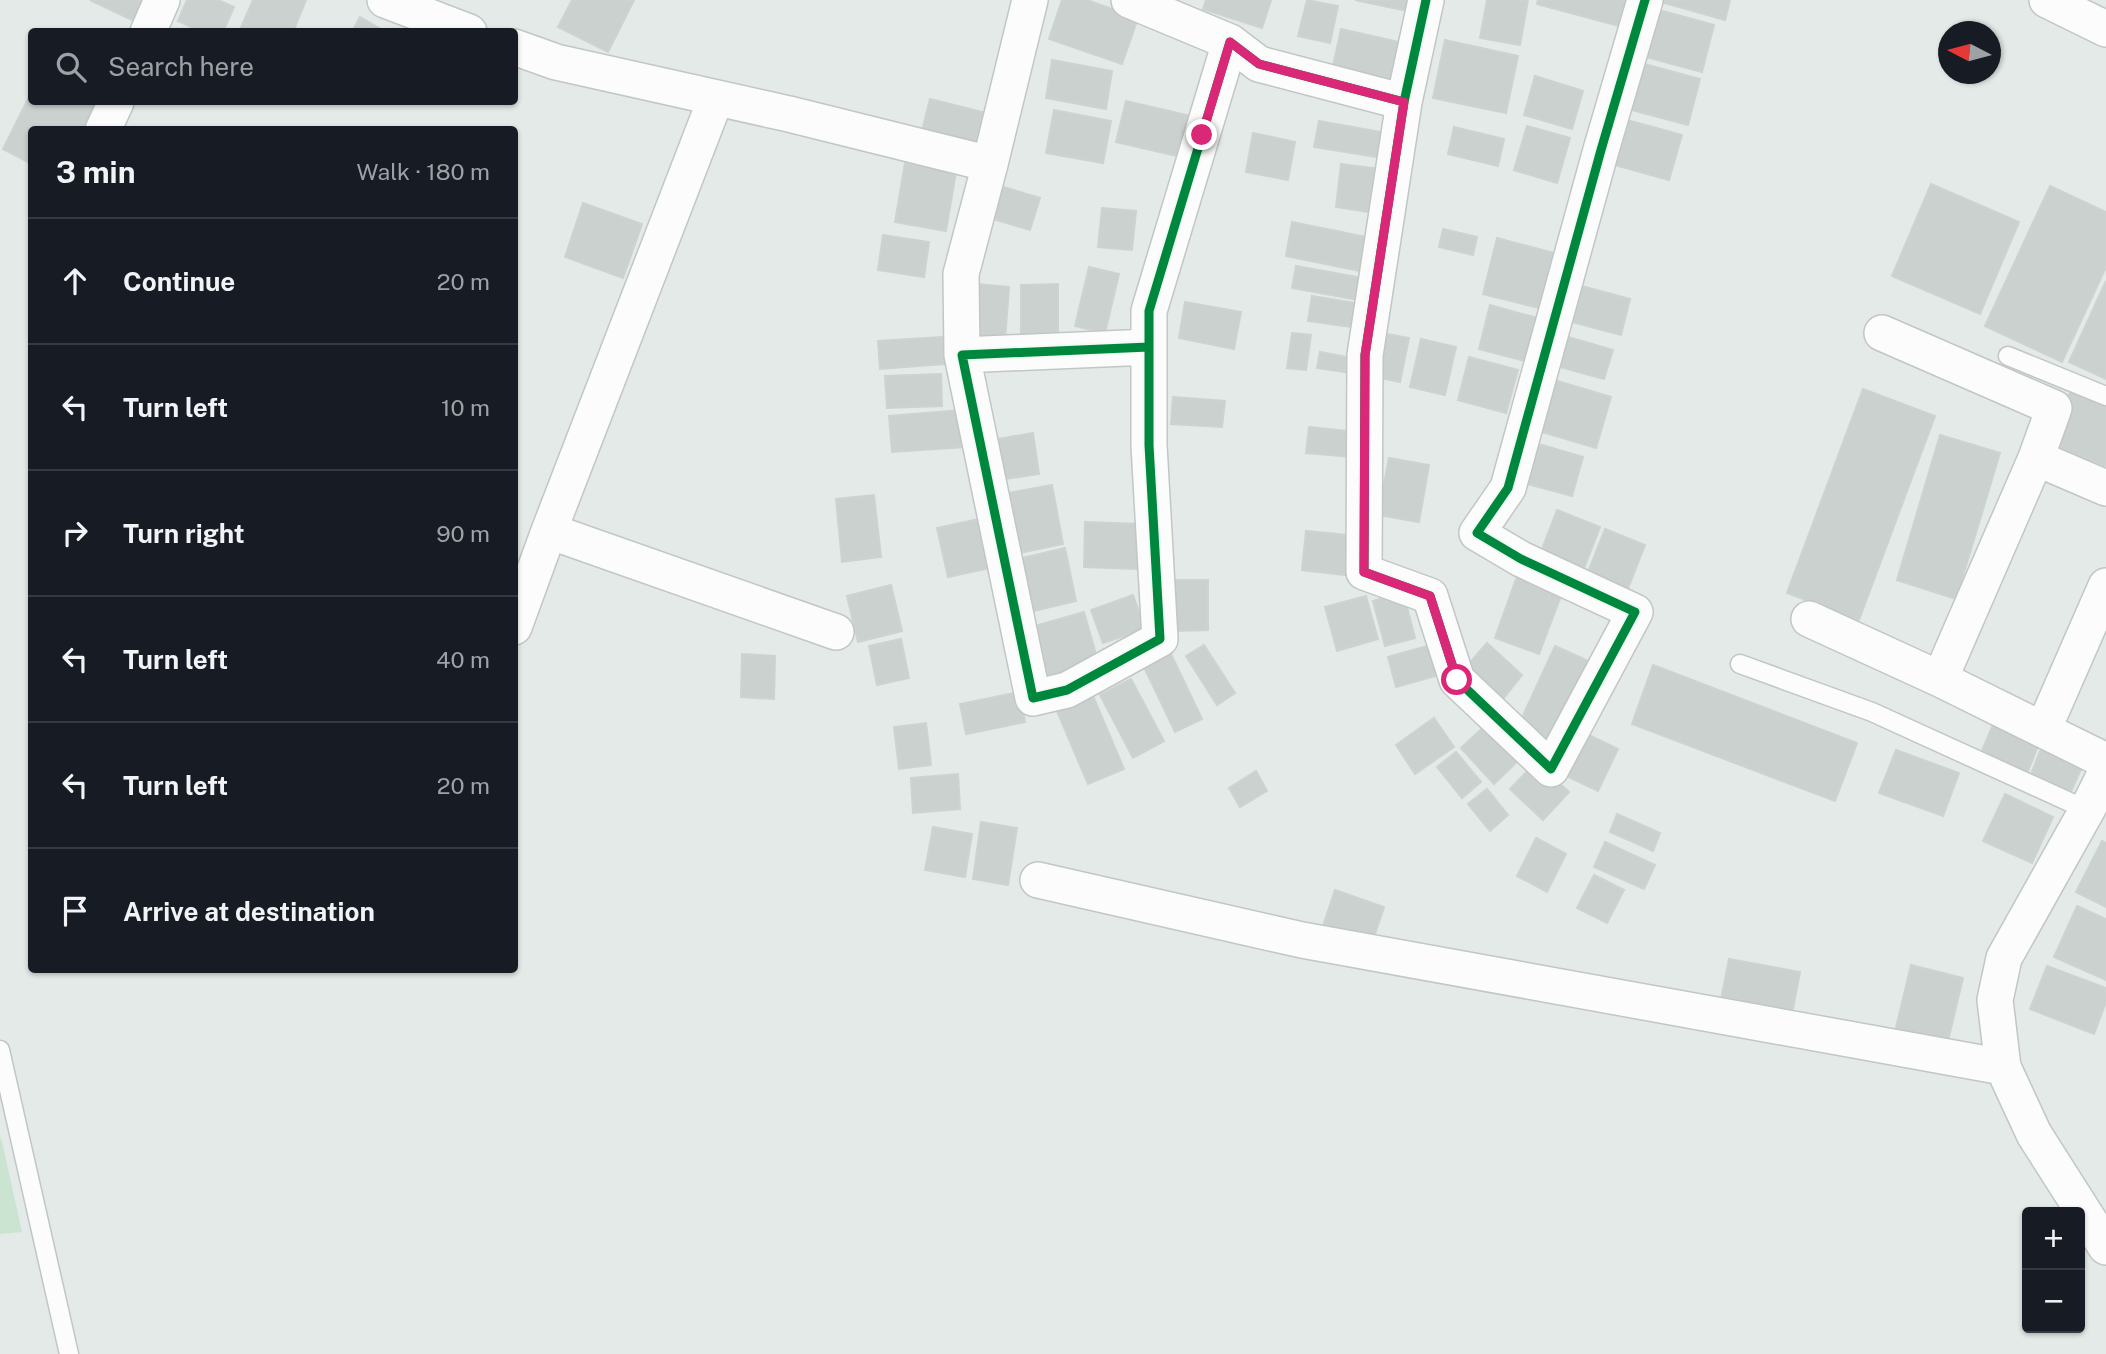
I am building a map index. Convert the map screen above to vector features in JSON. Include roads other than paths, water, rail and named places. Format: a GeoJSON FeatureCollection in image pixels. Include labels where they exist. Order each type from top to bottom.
{"type":"FeatureCollection","features":[{"type":"Feature","properties":{"kind":"street"},"geometry":{"type":"LineString","coordinates":[[150,28],[162,0]]}},
{"type":"Feature","properties":{"kind":"street"},"geometry":{"type":"LineString","coordinates":[[385,0],[458,28]]}},
{"type":"Feature","properties":{"kind":"street"},"geometry":{"type":"LineString","coordinates":[[1030,0],[961,274],[962,355],[1032,698],[1067,690],[1160,639],[1149,445],[1149,311],[1230,42]]}},
{"type":"Feature","properties":{"kind":"street"},"geometry":{"type":"LineString","coordinates":[[1129,0],[1230,42],[1259,64],[1404,102]]}},
{"type":"Feature","properties":{"kind":"street"},"geometry":{"type":"LineString","coordinates":[[1426,0],[1404,102],[1365,355],[1364,572],[1430,596],[1457,680],[1551,769],[1635,612],[1521,559],[1478,533],[1508,488],[1645,0]]}},
{"type":"Feature","properties":{"kind":"street"},"geometry":{"type":"LineString","coordinates":[[2047,0],[2106,29]]}},
{"type":"Feature","properties":{"kind":"street"},"geometry":{"type":"LineString","coordinates":[[518,48],[556,62],[789,114],[990,164]]}},
{"type":"Feature","properties":{"kind":"street"},"geometry":{"type":"LineString","coordinates":[[518,616],[716,98]]}},
{"type":"Feature","properties":{"kind":"street"},"geometry":{"type":"LineString","coordinates":[[105,126],[115,105]]}},
{"type":"Feature","properties":{"kind":"street"},"geometry":{"type":"LineString","coordinates":[[1882,333],[2054,408],[2036,458],[1940,679]]}},
{"type":"Feature","properties":{"kind":"street"},"geometry":{"type":"LineString","coordinates":[[962,355],[1149,347]]}},
{"type":"Feature","properties":{"kind":"street"},"geometry":{"type":"LineString","coordinates":[[2036,458],[2106,488]]}},
{"type":"Feature","properties":{"kind":"street"},"geometry":{"type":"LineString","coordinates":[[549,531],[836,632]]}},
{"type":"Feature","properties":{"kind":"street"},"geometry":{"type":"LineString","coordinates":[[2043,730],[2106,586]]}},
{"type":"Feature","properties":{"kind":"street"},"geometry":{"type":"LineString","coordinates":[[1809,619],[1940,679],[2106,761]]}},
{"type":"Feature","properties":{"kind":"street"},"geometry":{"type":"LineString","coordinates":[[2106,772],[2004,958],[1995,1000],[2003,1068],[2034,1134],[2106,1247]]}},
{"type":"Feature","properties":{"kind":"street"},"geometry":{"type":"LineString","coordinates":[[1038,880],[1302,940],[2003,1068]]}},
{"type":"Feature","properties":{"kind":"lane"},"geometry":{"type":"LineString","coordinates":[[2008,356],[2106,396]]}},
{"type":"Feature","properties":{"kind":"lane"},"geometry":{"type":"LineString","coordinates":[[1740,664],[1872,712],[2087,810]]}},
{"type":"Feature","properties":{"kind":"lane"},"geometry":{"type":"LineString","coordinates":[[0,1050],[69,1354]]}}]}
